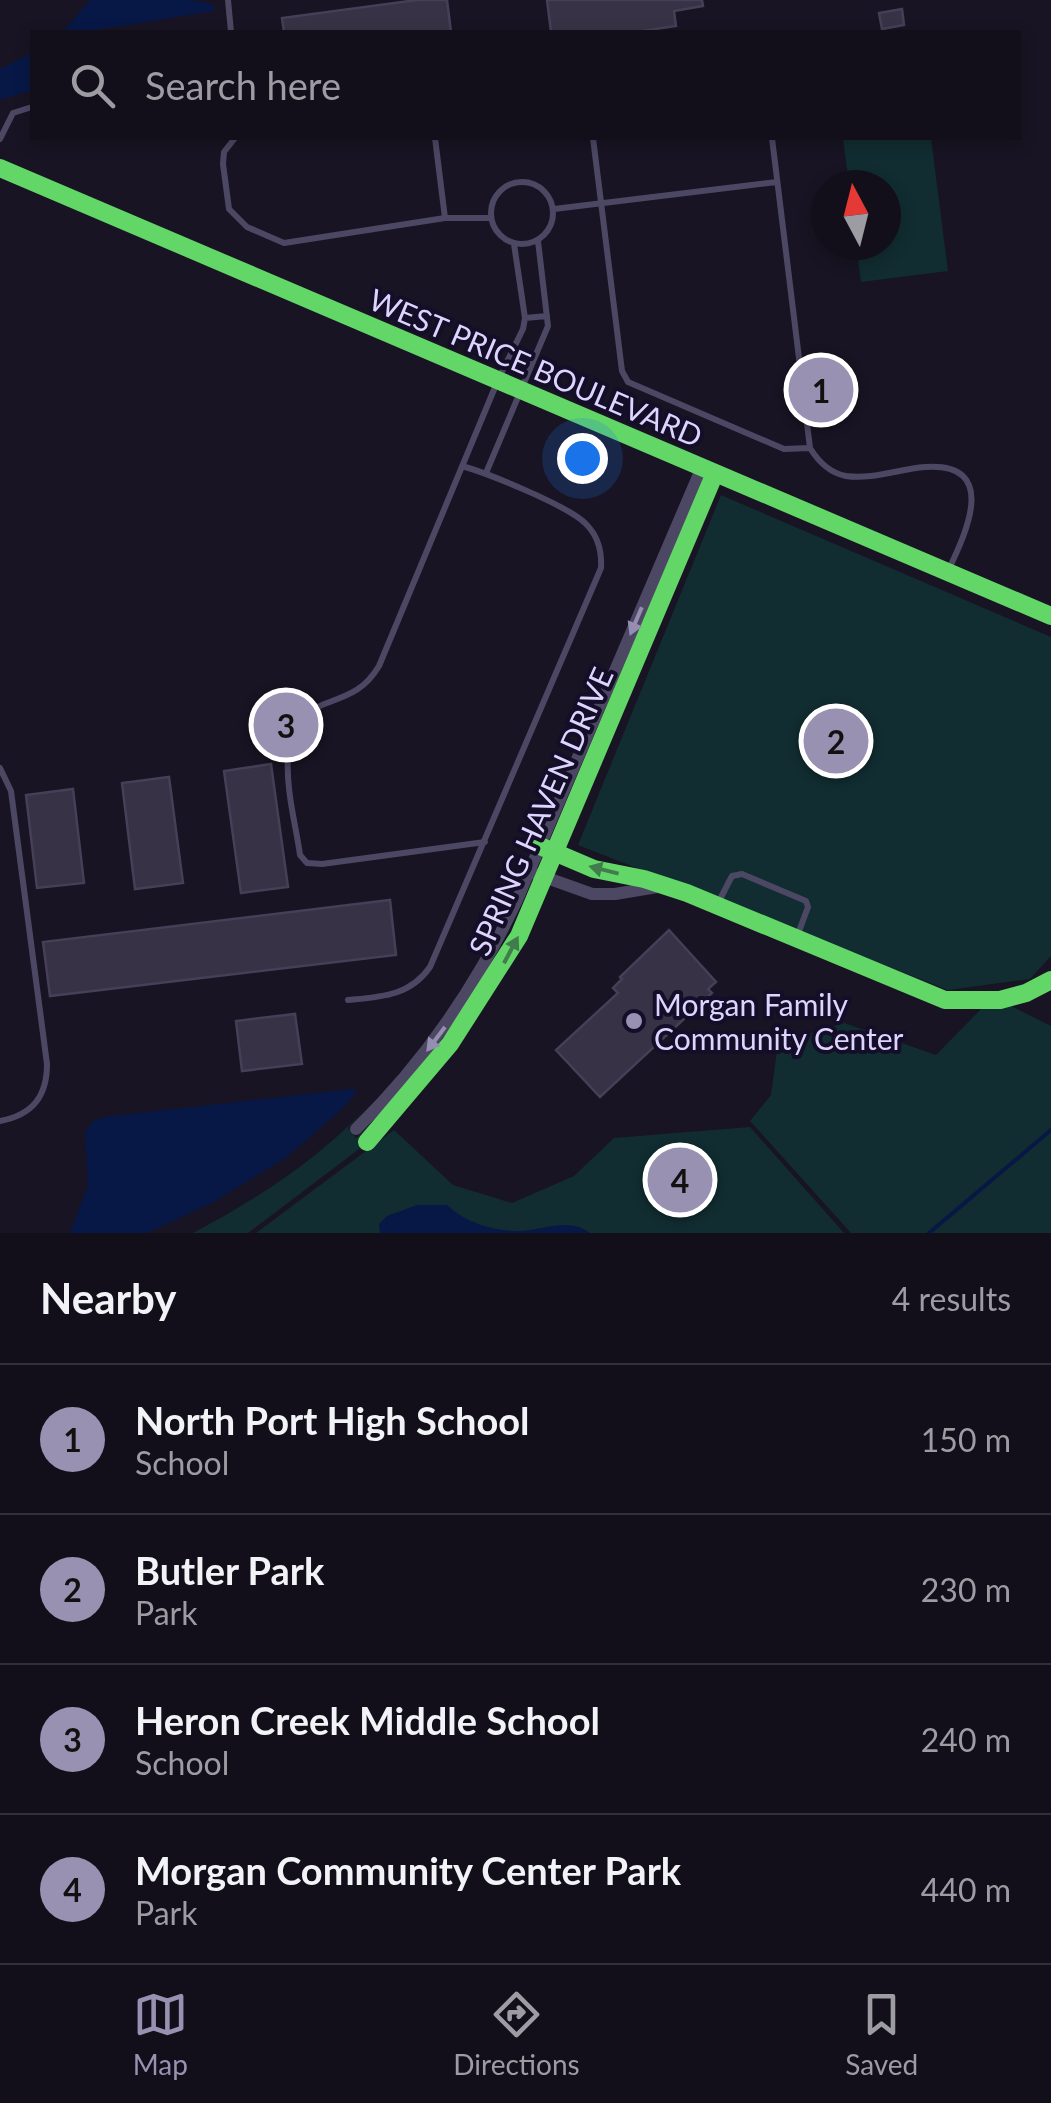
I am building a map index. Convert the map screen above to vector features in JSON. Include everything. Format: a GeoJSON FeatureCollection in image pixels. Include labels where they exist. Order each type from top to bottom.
{"type":"FeatureCollection","features":[{"type":"Feature","properties":{"kind":"street","name":"WEST PRICE BOULEVARD"},"geometry":{"type":"LineString","coordinates":[[0,168],[1051,616]]}},
{"type":"Feature","properties":{"kind":"street","name":"SPRING HAVEN DRIVE"},"geometry":{"type":"LineString","coordinates":[[362,1135],[450,1048],[519,936],[537,874],[708,470]]}},
{"type":"Feature","properties":{"kind":"street"},"geometry":{"type":"LineString","coordinates":[[548,849],[594,869],[669,887],[945,1000],[979,1003],[1009,999],[1051,980]]}},
{"type":"Feature","properties":{"kind":"street"},"geometry":{"type":"LineString","coordinates":[[537,874],[604,895],[669,887]]}},
{"type":"Feature","properties":{"kind":"lane"},"geometry":{"type":"LineString","coordinates":[[228,0],[232,30]]}},
{"type":"Feature","properties":{"kind":"lane"},"geometry":{"type":"LineString","coordinates":[[0,139],[14,113],[30,108]]}},
{"type":"Feature","properties":{"kind":"lane"},"geometry":{"type":"LineString","coordinates":[[233,140],[224,152],[228,208],[247,227],[284,242],[445,218],[490,218]]}},
{"type":"Feature","properties":{"kind":"lane"},"geometry":{"type":"LineString","coordinates":[[434,140],[445,218]]}},
{"type":"Feature","properties":{"kind":"lane"},"geometry":{"type":"LineString","coordinates":[[593,140],[622,372],[628,382],[784,450],[810,448]]}},
{"type":"Feature","properties":{"kind":"lane"},"geometry":{"type":"LineString","coordinates":[[772,140],[810,448],[818,461],[846,476],[927,467],[947,468],[960,475],[972,489],[974,503],[948,572]]}},
{"type":"Feature","properties":{"kind":"lane"},"geometry":{"type":"LineString","coordinates":[[518,182],[542,188],[554,209],[553,222],[538,241],[526,245],[503,239],[490,218],[497,194],[518,182]]}},
{"type":"Feature","properties":{"kind":"lane"},"geometry":{"type":"LineString","coordinates":[[554,209],[777,182]]}},
{"type":"Feature","properties":{"kind":"lane"},"geometry":{"type":"LineString","coordinates":[[486,473],[544,339],[547,316],[538,241]]}},
{"type":"Feature","properties":{"kind":"lane"},"geometry":{"type":"LineString","coordinates":[[485,842],[307,863],[300,855],[288,740],[300,720],[316,708],[362,689],[379,666],[523,329],[525,318],[514,244]]}},
{"type":"Feature","properties":{"kind":"lane"},"geometry":{"type":"LineString","coordinates":[[525,318],[547,316]]}},
{"type":"Feature","properties":{"kind":"lane"},"geometry":{"type":"LineString","coordinates":[[348,1000],[400,993],[422,979],[430,968],[598,577],[602,558],[594,532],[580,518],[486,473],[462,466]]}},
{"type":"Feature","properties":{"kind":"lane"},"geometry":{"type":"LineString","coordinates":[[0,768],[11,790],[47,1082],[35,1106],[0,1121]]}},
{"type":"Feature","properties":{"kind":"lane"},"geometry":{"type":"LineString","coordinates":[[717,906],[732,876],[742,874],[806,902],[808,907],[796,940]]}},
{"type":"Feature","properties":{"kind":"green space"},"geometry":{"type":"Polygon","coordinates":[[[843,140],[931,140],[948,271],[861,282],[858,260],[901,260],[901,170],[847,170],[843,140]]]}},
{"type":"Feature","properties":{"kind":"green space"},"geometry":{"type":"Polygon","coordinates":[[[721,495],[1051,637],[1051,956],[1030,979],[948,990],[578,845],[721,495]]]}},
{"type":"Feature","properties":{"kind":"green space"},"geometry":{"type":"Polygon","coordinates":[[[1011,1006],[1051,1026],[1051,1233],[851,1233],[750,1121],[771,1095],[778,1043],[844,1023],[936,1055],[981,1009],[1011,1006]]]}},
{"type":"Feature","properties":{"kind":"green space"},"geometry":{"type":"Polygon","coordinates":[[[368,1106],[348,1128],[356,1138],[377,1117],[379,1120],[363,1146],[248,1233],[193,1233],[286,1177],[329,1144],[368,1106]]]}},
{"type":"Feature","properties":{"kind":"green space"},"geometry":{"type":"Polygon","coordinates":[[[750,1127],[844,1233],[256,1233],[394,1130],[453,1185],[512,1203],[574,1176],[614,1138],[750,1127]]]}},
{"type":"Feature","properties":{"kind":"water"},"geometry":{"type":"Polygon","coordinates":[[[90,0],[191,0],[213,4],[214,11],[95,30],[65,30],[90,0]]]}},
{"type":"Feature","properties":{"kind":"water"},"geometry":{"type":"Polygon","coordinates":[[[30,54],[30,91],[0,100],[0,69],[30,54]]]}},
{"type":"Feature","properties":{"kind":"water"},"geometry":{"type":"Polygon","coordinates":[[[352,1089],[357,1092],[341,1110],[287,1157],[214,1202],[147,1233],[70,1233],[88,1185],[85,1132],[93,1121],[352,1089]]]}},
{"type":"Feature","properties":{"kind":"water"},"geometry":{"type":"Polygon","coordinates":[[[417,1205],[447,1205],[471,1221],[500,1229],[520,1231],[565,1225],[590,1233],[380,1233],[379,1224],[387,1216],[417,1205]]]}},
{"type":"Feature","properties":{"kind":"building"},"geometry":{"type":"Polygon","coordinates":[[[417,0],[447,0],[451,30],[284,30],[282,18],[417,0]]]}},
{"type":"Feature","properties":{"kind":"building"},"geometry":{"type":"Polygon","coordinates":[[[547,0],[702,0],[703,6],[674,11],[676,26],[649,30],[551,30],[547,0]]]}},
{"type":"Feature","properties":{"kind":"building"},"geometry":{"type":"Polygon","coordinates":[[[902,9],[904,25],[882,29],[879,13],[902,9]]]}},
{"type":"Feature","properties":{"kind":"building"},"geometry":{"type":"Polygon","coordinates":[[[271,764],[288,887],[241,893],[224,771],[271,764]]]}},
{"type":"Feature","properties":{"kind":"building"},"geometry":{"type":"Polygon","coordinates":[[[169,777],[183,883],[135,889],[122,783],[169,777]]]}},
{"type":"Feature","properties":{"kind":"building"},"geometry":{"type":"Polygon","coordinates":[[[73,789],[84,883],[37,888],[26,795],[73,789]]]}},
{"type":"Feature","properties":{"kind":"building"},"geometry":{"type":"Polygon","coordinates":[[[390,900],[396,955],[50,996],[43,942],[390,900]]]}},
{"type":"Feature","properties":{"kind":"building","name":"Morgan Family Community Center"},"geometry":{"type":"Polygon","coordinates":[[[669,930],[716,982],[708,989],[712,993],[600,1097],[556,1050],[618,993],[613,988],[620,977],[669,930]]]}},
{"type":"Feature","properties":{"kind":"building"},"geometry":{"type":"Polygon","coordinates":[[[295,1014],[302,1064],[242,1071],[236,1021],[295,1014]]]}},
{"type":"Feature","properties":{"kind":"waterway"},"geometry":{"type":"LineString","coordinates":[[929,1233],[1051,1130]]}},
{"type":"Feature","properties":{"kind":"traffic: fast"},"geometry":{"type":"LineString","coordinates":[[0,168],[1051,616]]}},
{"type":"Feature","properties":{"kind":"traffic: fast"},"geometry":{"type":"LineString","coordinates":[[367,1142],[450,1044],[519,936],[715,473]]}},
{"type":"Feature","properties":{"kind":"traffic: fast"},"geometry":{"type":"LineString","coordinates":[[540,846],[594,869],[687,893],[945,1000],[1000,1000],[1051,980]]}},
{"type":"Feature","properties":{"kind":"place","name":"North Port High School"},"geometry":{"type":"Point","coordinates":[821,390]}},
{"type":"Feature","properties":{"kind":"place","name":"Heron Creek Middle School"},"geometry":{"type":"Point","coordinates":[286,725]}},
{"type":"Feature","properties":{"kind":"place","name":"Butler Park"},"geometry":{"type":"Point","coordinates":[836,741]}},
{"type":"Feature","properties":{"kind":"place","name":"Morgan Family Community Center"},"geometry":{"type":"Point","coordinates":[634,1021]}},
{"type":"Feature","properties":{"kind":"place","name":"Morgan Community Center Park"},"geometry":{"type":"Point","coordinates":[680,1180]}}]}
